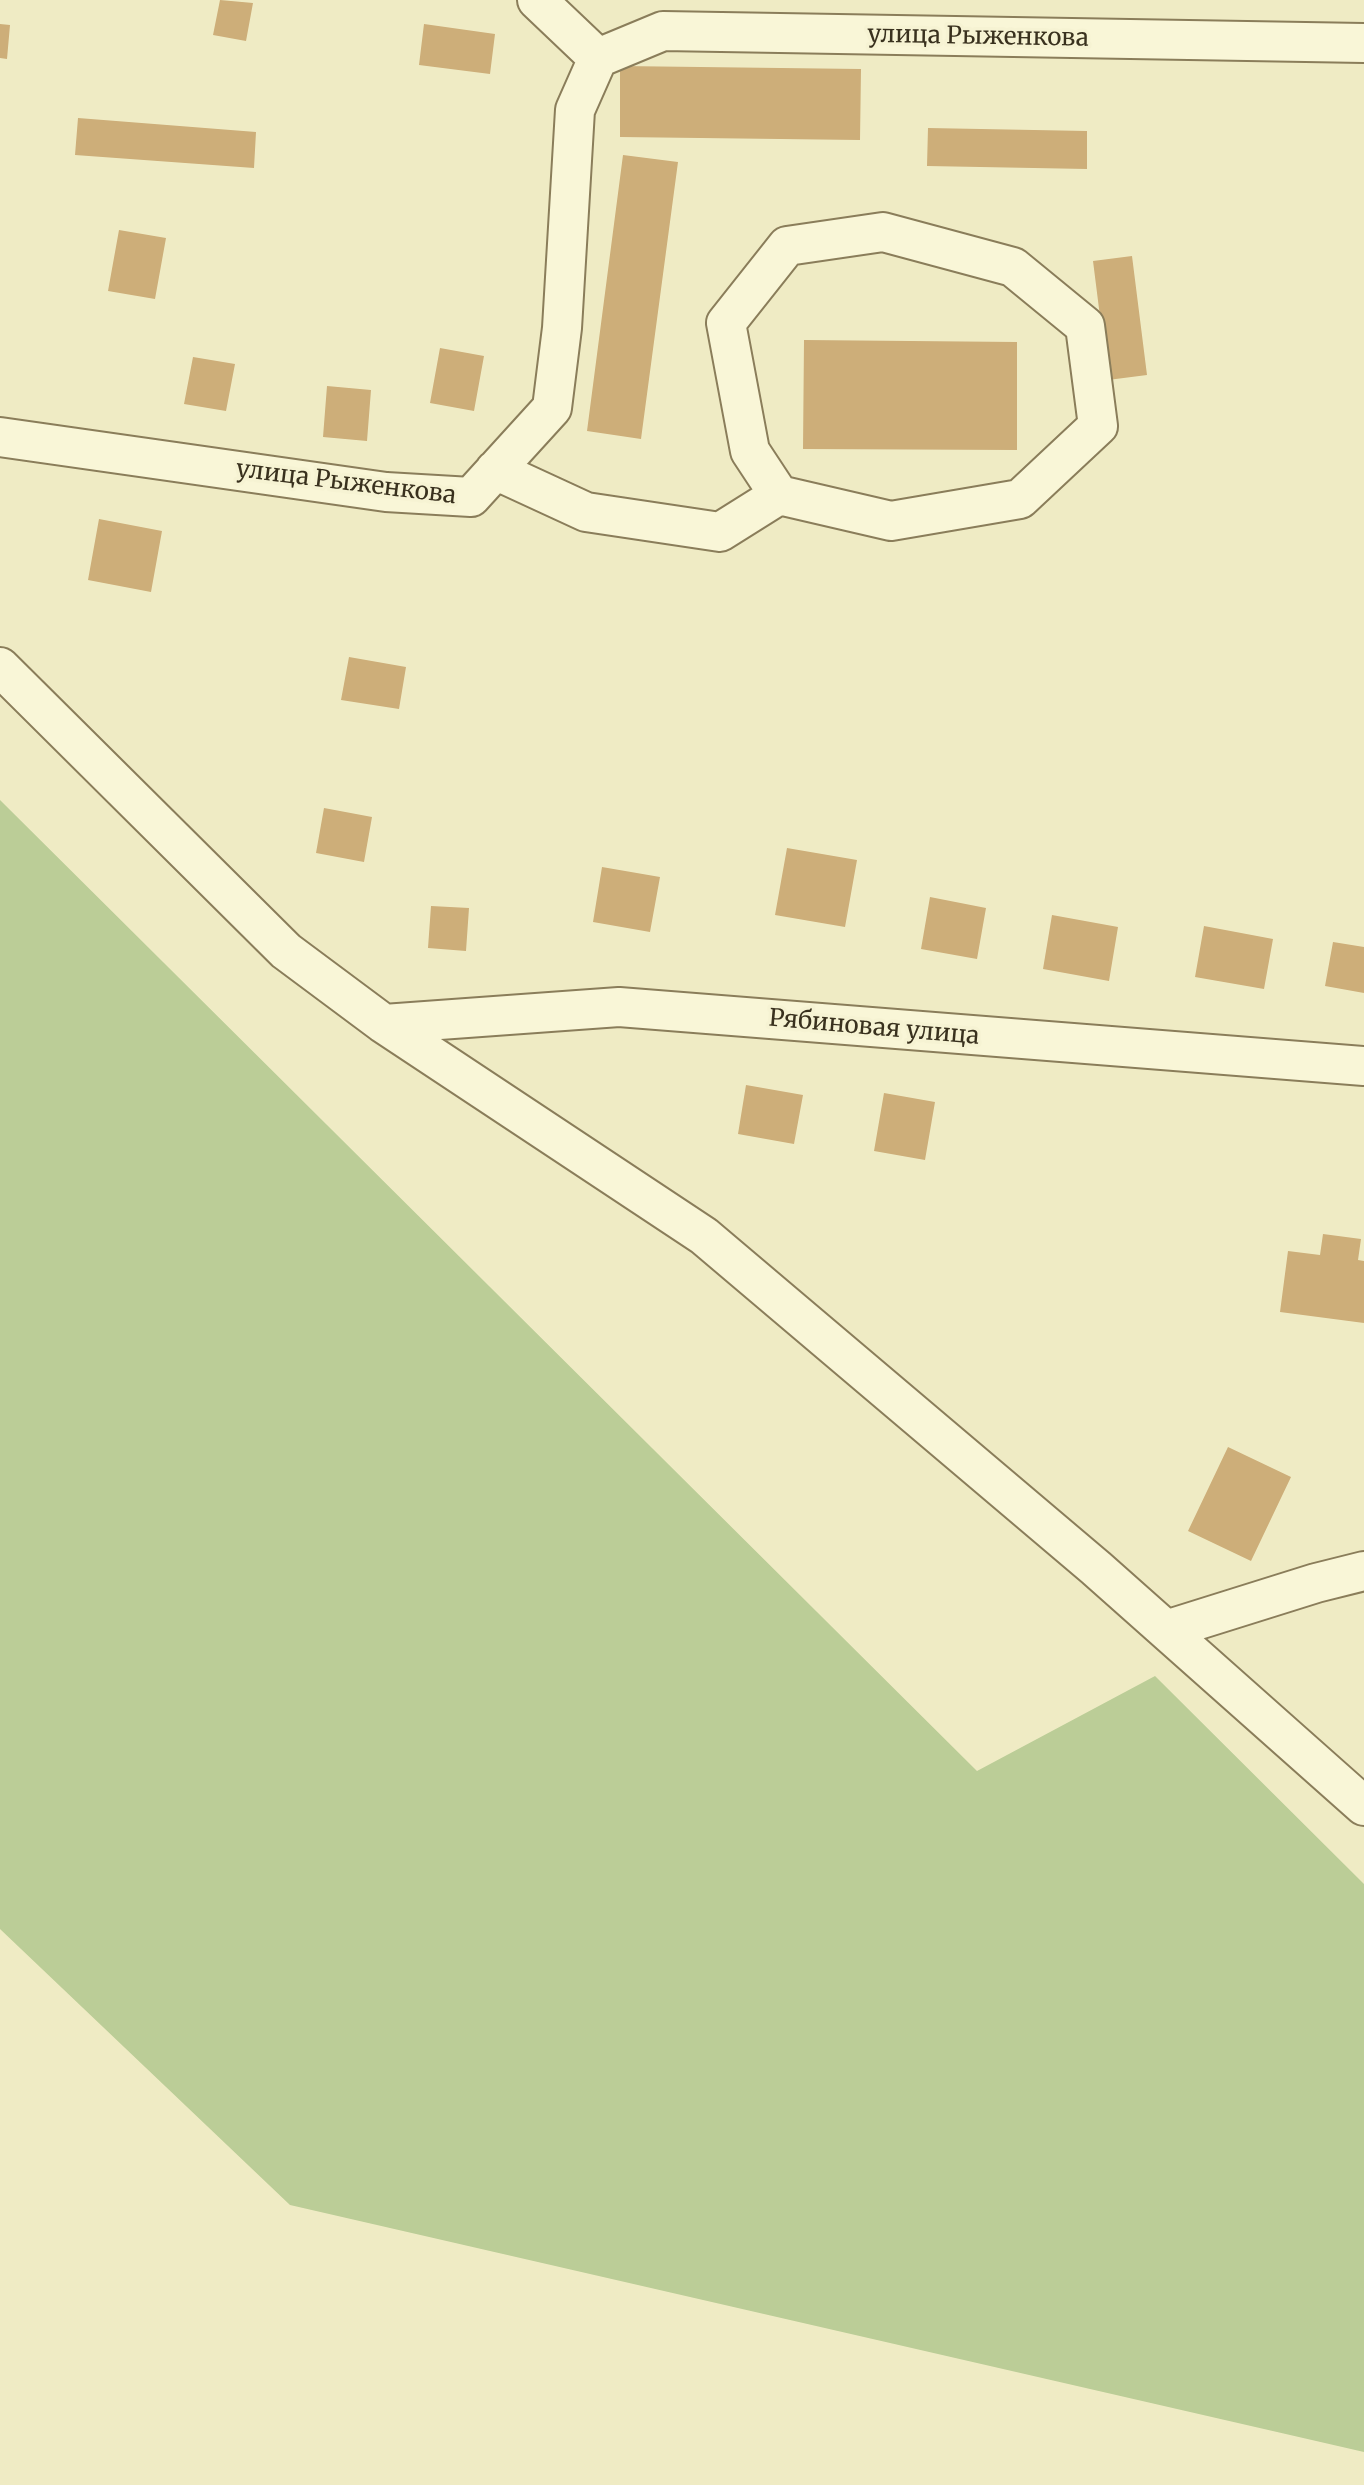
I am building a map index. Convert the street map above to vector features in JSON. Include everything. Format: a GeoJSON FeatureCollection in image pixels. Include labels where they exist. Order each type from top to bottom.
{"type":"FeatureCollection","features":[{"type":"Feature","properties":{"kind":"street"},"geometry":{"type":"LineString","coordinates":[[537,0],[598,58]]}},
{"type":"Feature","properties":{"kind":"street","name":"улица Рыженкова"},"geometry":{"type":"LineString","coordinates":[[0,437],[386,492],[471,497],[552,408],[562,328],[575,110],[598,58],[663,31],[1364,43]]}},
{"type":"Feature","properties":{"kind":"street"},"geometry":{"type":"LineString","coordinates":[[495,470],[586,512],[720,532],[779,495],[891,521],[1020,499],[1098,426],[1085,326],[1013,267],[883,232],[787,246],[726,323],[750,451],[779,495]]}},
{"type":"Feature","properties":{"kind":"street"},"geometry":{"type":"LineString","coordinates":[[0,667],[286,951],[384,1024],[704,1236],[1096,1568],[1364,1805]]}},
{"type":"Feature","properties":{"kind":"street","name":"Рябиновая улица"},"geometry":{"type":"LineString","coordinates":[[384,1024],[619,1007],[1223,1057],[1364,1066]]}},
{"type":"Feature","properties":{"kind":"street"},"geometry":{"type":"LineString","coordinates":[[1166,1630],[1316,1583],[1364,1571]]}},
{"type":"Feature","properties":{"kind":"green space"},"geometry":{"type":"Polygon","coordinates":[[[0,800],[977,1771],[1155,1676],[1364,1884],[1364,2452],[290,2205],[0,1929],[0,800]]]}},
{"type":"Feature","properties":{"kind":"building"},"geometry":{"type":"Polygon","coordinates":[[[220,0],[253,3],[246,41],[213,35],[220,0]]]}},
{"type":"Feature","properties":{"kind":"building"},"geometry":{"type":"Polygon","coordinates":[[[0,24],[10,25],[7,59],[0,58],[0,24]]]}},
{"type":"Feature","properties":{"kind":"building"},"geometry":{"type":"Polygon","coordinates":[[[424,24],[495,34],[490,74],[419,65],[424,24]]]}},
{"type":"Feature","properties":{"kind":"building"},"geometry":{"type":"Polygon","coordinates":[[[620,66],[861,69],[860,140],[620,137],[620,66]]]}},
{"type":"Feature","properties":{"kind":"building"},"geometry":{"type":"Polygon","coordinates":[[[78,118],[256,132],[254,168],[75,155],[78,118]]]}},
{"type":"Feature","properties":{"kind":"building"},"geometry":{"type":"Polygon","coordinates":[[[928,128],[1087,131],[1087,169],[927,166],[928,128]]]}},
{"type":"Feature","properties":{"kind":"building"},"geometry":{"type":"Polygon","coordinates":[[[623,155],[678,162],[641,439],[587,431],[623,155]]]}},
{"type":"Feature","properties":{"kind":"building"},"geometry":{"type":"Polygon","coordinates":[[[119,230],[166,238],[155,299],[108,291],[119,230]]]}},
{"type":"Feature","properties":{"kind":"building"},"geometry":{"type":"Polygon","coordinates":[[[1132,256],[1147,375],[1108,380],[1093,261],[1132,256]]]}},
{"type":"Feature","properties":{"kind":"building"},"geometry":{"type":"Polygon","coordinates":[[[804,340],[1017,342],[1017,450],[803,449],[804,340]]]}},
{"type":"Feature","properties":{"kind":"building"},"geometry":{"type":"Polygon","coordinates":[[[440,348],[484,356],[474,411],[430,403],[440,348]]]}},
{"type":"Feature","properties":{"kind":"building"},"geometry":{"type":"Polygon","coordinates":[[[193,357],[235,364],[226,411],[184,404],[193,357]]]}},
{"type":"Feature","properties":{"kind":"building"},"geometry":{"type":"Polygon","coordinates":[[[327,386],[371,390],[367,441],[323,437],[327,386]]]}},
{"type":"Feature","properties":{"kind":"building"},"geometry":{"type":"Polygon","coordinates":[[[99,519],[162,531],[151,592],[88,580],[99,519]]]}},
{"type":"Feature","properties":{"kind":"building"},"geometry":{"type":"Polygon","coordinates":[[[349,657],[406,667],[399,709],[341,700],[349,657]]]}},
{"type":"Feature","properties":{"kind":"building"},"geometry":{"type":"Polygon","coordinates":[[[324,808],[372,817],[364,862],[316,853],[324,808]]]}},
{"type":"Feature","properties":{"kind":"building"},"geometry":{"type":"Polygon","coordinates":[[[787,848],[857,860],[845,927],[775,915],[787,848]]]}},
{"type":"Feature","properties":{"kind":"building"},"geometry":{"type":"Polygon","coordinates":[[[602,867],[660,877],[650,932],[593,922],[602,867]]]}},
{"type":"Feature","properties":{"kind":"building"},"geometry":{"type":"Polygon","coordinates":[[[930,897],[986,908],[977,959],[921,949],[930,897]]]}},
{"type":"Feature","properties":{"kind":"building"},"geometry":{"type":"Polygon","coordinates":[[[431,906],[469,908],[466,951],[428,948],[431,906]]]}},
{"type":"Feature","properties":{"kind":"building"},"geometry":{"type":"Polygon","coordinates":[[[1052,915],[1118,927],[1109,981],[1043,969],[1052,915]]]}},
{"type":"Feature","properties":{"kind":"building"},"geometry":{"type":"Polygon","coordinates":[[[1204,926],[1273,939],[1264,989],[1195,977],[1204,926]]]}},
{"type":"Feature","properties":{"kind":"building"},"geometry":{"type":"Polygon","coordinates":[[[1333,942],[1364,947],[1364,993],[1325,986],[1333,942]]]}},
{"type":"Feature","properties":{"kind":"building"},"geometry":{"type":"Polygon","coordinates":[[[746,1085],[803,1095],[794,1144],[738,1134],[746,1085]]]}},
{"type":"Feature","properties":{"kind":"building"},"geometry":{"type":"Polygon","coordinates":[[[884,1093],[935,1102],[925,1160],[874,1151],[884,1093]]]}},
{"type":"Feature","properties":{"kind":"building"},"geometry":{"type":"Polygon","coordinates":[[[1323,1234],[1361,1239],[1358,1260],[1364,1261],[1364,1323],[1280,1312],[1288,1251],[1320,1255],[1323,1234]]]}},
{"type":"Feature","properties":{"kind":"building"},"geometry":{"type":"Polygon","coordinates":[[[1228,1447],[1291,1477],[1251,1561],[1188,1531],[1228,1447]]]}}]}
